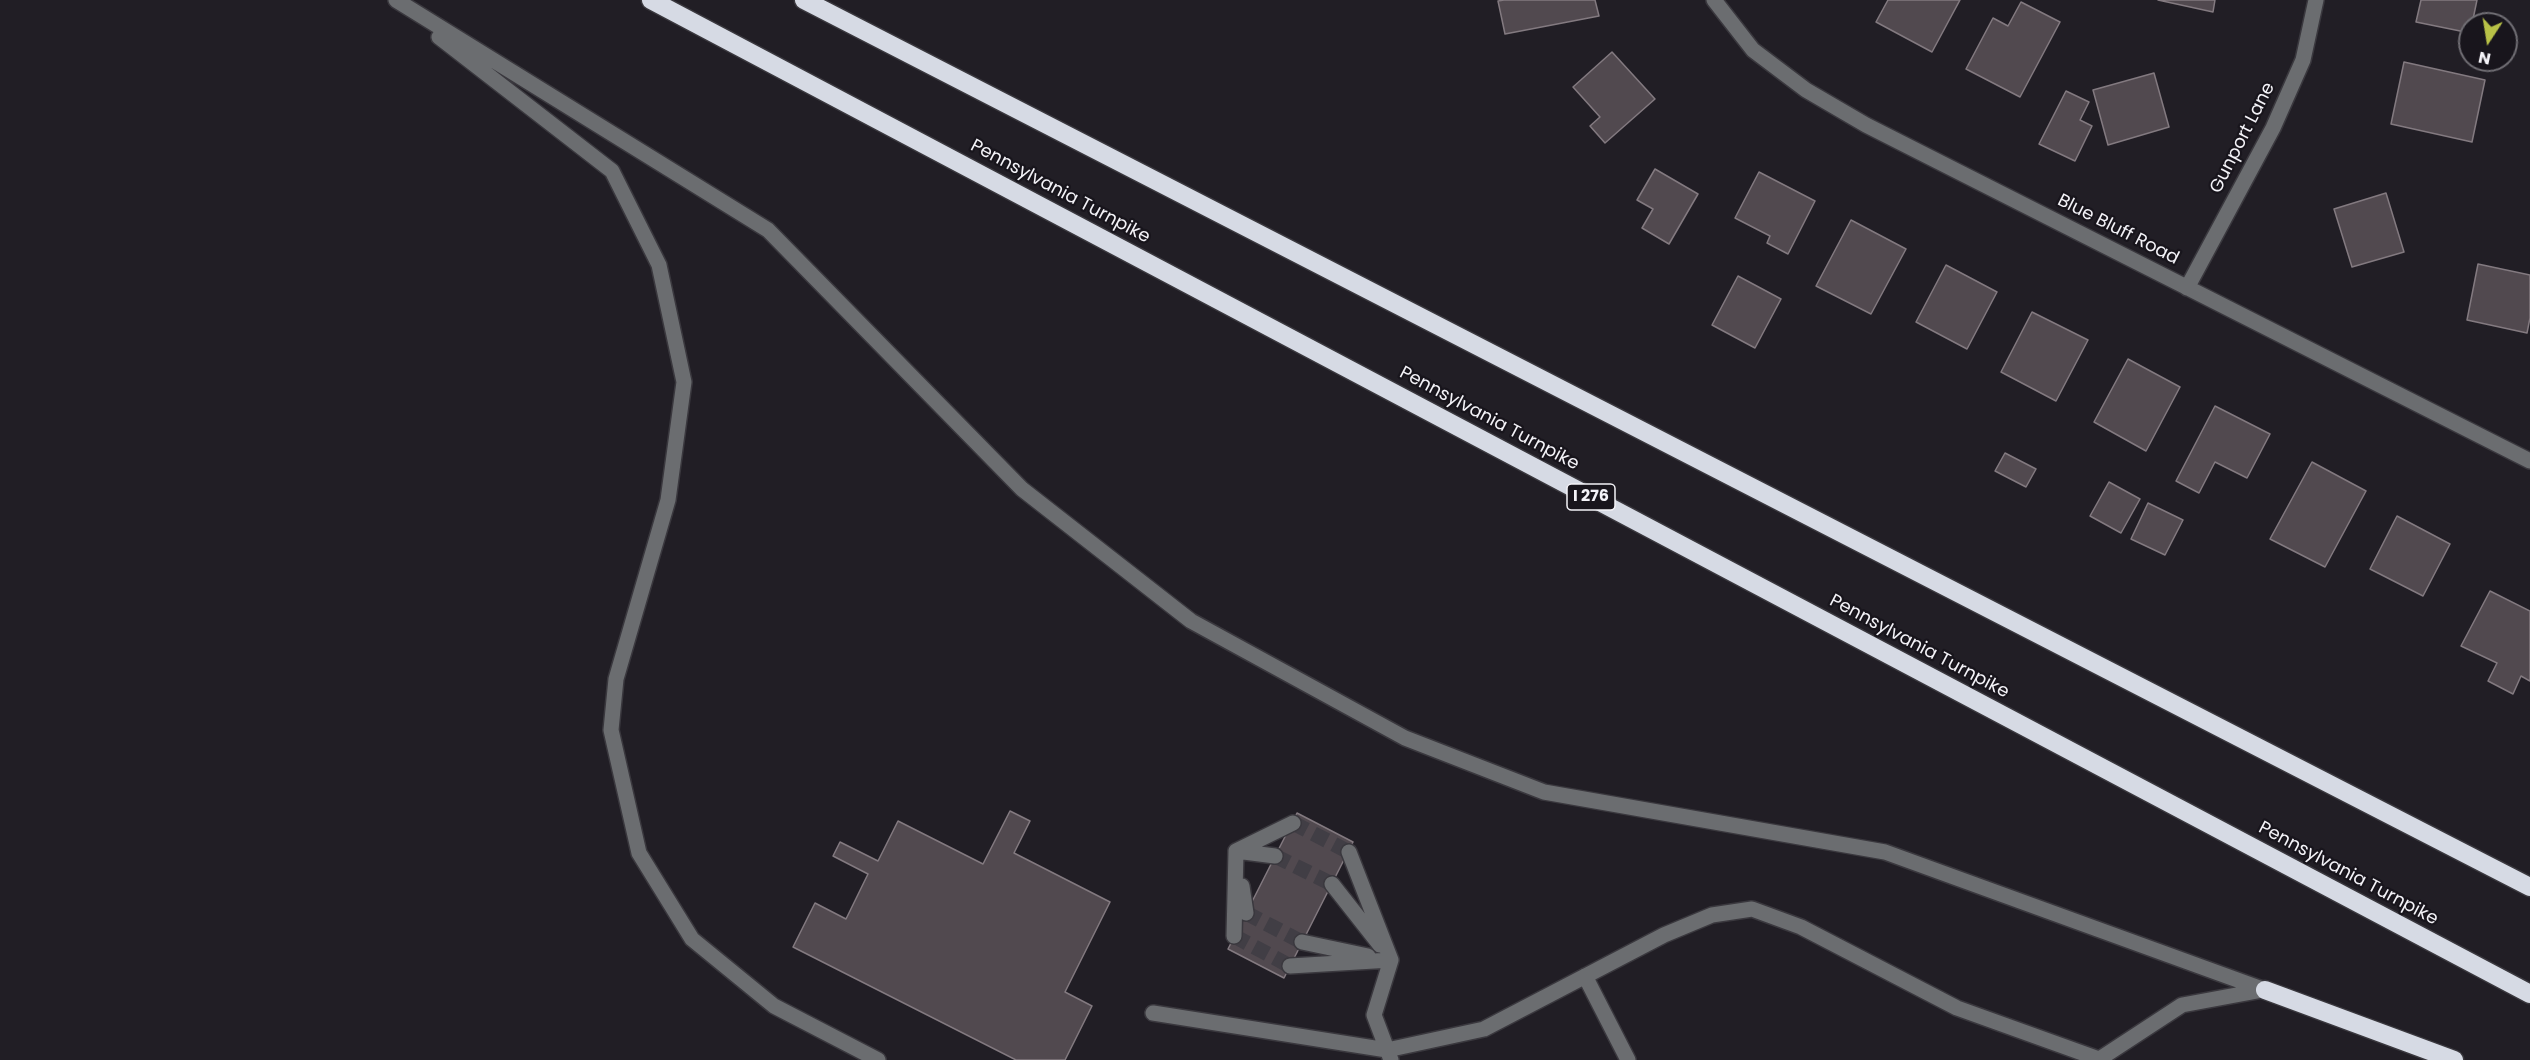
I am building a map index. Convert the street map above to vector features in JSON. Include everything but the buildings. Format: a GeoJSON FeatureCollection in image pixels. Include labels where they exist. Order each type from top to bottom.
{"type":"FeatureCollection","features":[{"type":"Feature","properties":{"kind":"highway","name":"Pennsylvania Turnpike"},"geometry":{"type":"LineString","coordinates":[[651,0],[2530,994]]}},
{"type":"Feature","properties":{"kind":"highway"},"geometry":{"type":"LineString","coordinates":[[804,0],[2530,887]]}},
{"type":"Feature","properties":{"kind":"highway"},"geometry":{"type":"LineString","coordinates":[[2265,990],[2454,1060]]}},
{"type":"Feature","properties":{"kind":"street"},"geometry":{"type":"LineString","coordinates":[[394,0],[768,230],[1022,489],[1191,621],[1405,738],[1544,792],[1885,852],[2265,990]]}},
{"type":"Feature","properties":{"kind":"street"},"geometry":{"type":"LineString","coordinates":[[394,0],[612,171],[659,265],[684,382],[668,500],[616,679],[611,730],[639,853],[692,939],[774,1006],[878,1060]]}},
{"type":"Feature","properties":{"kind":"street","name":"Blue Bluff Road"},"geometry":{"type":"LineString","coordinates":[[1714,0],[1753,50],[1806,90],[1866,124],[2530,461]]}},
{"type":"Feature","properties":{"kind":"street","name":"Gunport Lane"},"geometry":{"type":"LineString","coordinates":[[2187,288],[2273,128],[2303,60],[2316,0]]}},
{"type":"Feature","properties":{"kind":"street"},"geometry":{"type":"LineString","coordinates":[[1236,850],[1293,823]]}},
{"type":"Feature","properties":{"kind":"street"},"geometry":{"type":"LineString","coordinates":[[1236,850],[1275,856]]}},
{"type":"Feature","properties":{"kind":"street"},"geometry":{"type":"LineString","coordinates":[[1236,850],[1246,913]]}},
{"type":"Feature","properties":{"kind":"street"},"geometry":{"type":"LineString","coordinates":[[1234,936],[1236,850]]}},
{"type":"Feature","properties":{"kind":"street"},"geometry":{"type":"LineString","coordinates":[[1349,852],[1391,960],[1374,1015],[1389,1055]]}},
{"type":"Feature","properties":{"kind":"street"},"geometry":{"type":"LineString","coordinates":[[1332,884],[1391,960]]}},
{"type":"Feature","properties":{"kind":"street"},"geometry":{"type":"LineString","coordinates":[[1153,1013],[1389,1055],[1484,1029],[1664,934],[1712,915],[1752,909],[1801,927],[1957,1008],[2099,1059],[2182,1005],[2265,990]]}},
{"type":"Feature","properties":{"kind":"street"},"geometry":{"type":"LineString","coordinates":[[1302,942],[1391,960]]}},
{"type":"Feature","properties":{"kind":"street"},"geometry":{"type":"LineString","coordinates":[[1290,966],[1391,960]]}},
{"type":"Feature","properties":{"kind":"street"},"geometry":{"type":"LineString","coordinates":[[1585,976],[1628,1060]]}},
{"type":"Feature","properties":{"kind":"tunnel"},"geometry":{"type":"LineString","coordinates":[[1293,823],[1349,852]]}},
{"type":"Feature","properties":{"kind":"tunnel"},"geometry":{"type":"LineString","coordinates":[[1275,856],[1332,884]]}},
{"type":"Feature","properties":{"kind":"tunnel"},"geometry":{"type":"LineString","coordinates":[[1246,913],[1302,942]]}},
{"type":"Feature","properties":{"kind":"tunnel"},"geometry":{"type":"LineString","coordinates":[[1234,936],[1290,966]]}}]}
